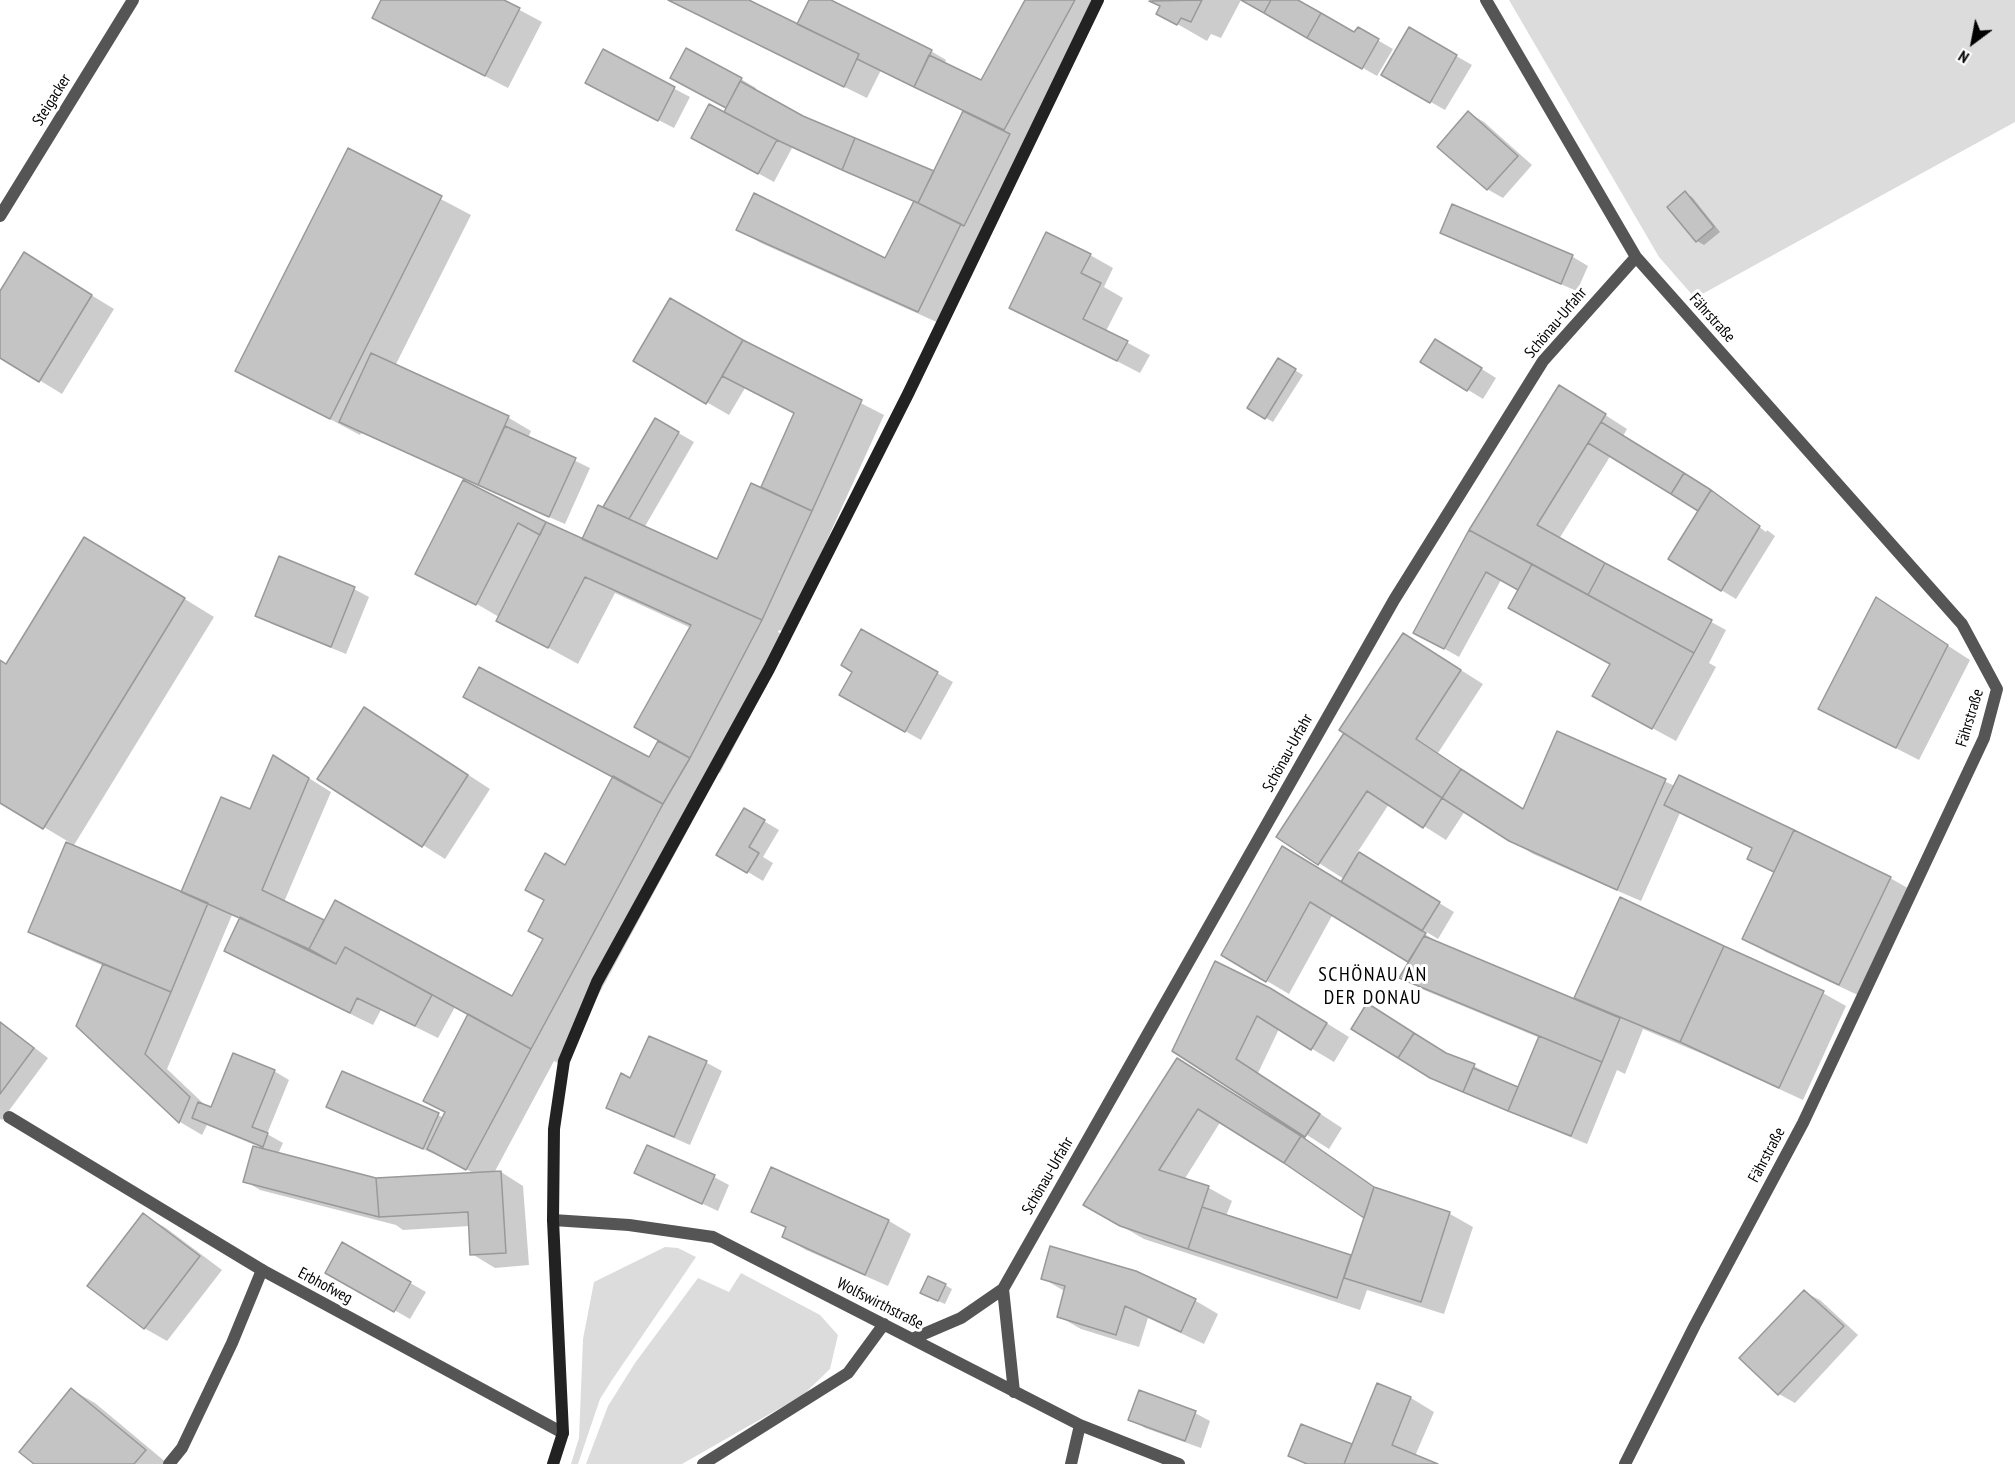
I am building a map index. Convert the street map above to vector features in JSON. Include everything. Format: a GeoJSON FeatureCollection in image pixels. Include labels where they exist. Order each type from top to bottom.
{"type":"FeatureCollection","features":[{"type":"Feature","properties":{"kind":"street","name":"Steigacker"},"geometry":{"type":"LineString","coordinates":[[0,216],[133,0]]}},
{"type":"Feature","properties":{"kind":"street"},"geometry":{"type":"LineString","coordinates":[[553,1464],[563,1433],[553,1220],[554,1130],[564,1061],[597,982],[769,669],[908,394],[1098,0]]}},
{"type":"Feature","properties":{"kind":"street","name":"Fährstraße"},"geometry":{"type":"LineString","coordinates":[[1486,0],[1636,257],[1962,624],[1997,689],[1984,738],[1803,1123],[1695,1325],[1625,1464]]}},
{"type":"Feature","properties":{"kind":"street","name":"Schönau-Urfahr"},"geometry":{"type":"LineString","coordinates":[[912,1339],[961,1318],[1003,1289],[1400,590],[1543,361],[1636,257]]}},
{"type":"Feature","properties":{"kind":"street","name":"Erbhofweg"},"geometry":{"type":"LineString","coordinates":[[9,1117],[262,1270],[563,1433]]}},
{"type":"Feature","properties":{"kind":"street","name":"Wolfswirthstraße"},"geometry":{"type":"LineString","coordinates":[[553,1220],[628,1225],[713,1237],[1080,1425],[1179,1464]]}},
{"type":"Feature","properties":{"kind":"street"},"geometry":{"type":"LineString","coordinates":[[169,1464],[182,1448],[232,1343],[262,1270]]}},
{"type":"Feature","properties":{"kind":"street"},"geometry":{"type":"LineString","coordinates":[[1003,1289],[1014,1392]]}},
{"type":"Feature","properties":{"kind":"street"},"geometry":{"type":"LineString","coordinates":[[703,1464],[848,1373],[884,1324]]}},
{"type":"Feature","properties":{"kind":"street"},"geometry":{"type":"LineString","coordinates":[[1071,1464],[1080,1425]]}},
{"type":"Feature","properties":{"kind":"shaded area"},"geometry":{"type":"Polygon","coordinates":[[[1509,0],[2015,0],[2015,122],[1695,298],[1659,257],[1509,0]]]}},
{"type":"Feature","properties":{"kind":"shaded area"},"geometry":{"type":"Polygon","coordinates":[[[665,1247],[678,1248],[696,1257],[600,1399],[578,1464],[571,1464],[579,1438],[583,1339],[594,1282],[665,1247]]]}},
{"type":"Feature","properties":{"kind":"shaded area"},"geometry":{"type":"Polygon","coordinates":[[[741,1273],[820,1315],[838,1335],[830,1369],[803,1395],[682,1464],[586,1464],[608,1406],[635,1363],[698,1278],[729,1292],[741,1273]]]}},
{"type":"Feature","properties":{"kind":"building"},"geometry":{"type":"Polygon","coordinates":[[[381,0],[504,0],[520,8],[485,76],[372,18],[381,0]]]}},
{"type":"Feature","properties":{"kind":"building"},"geometry":{"type":"Polygon","coordinates":[[[668,0],[749,0],[859,54],[844,87],[668,0]]]}},
{"type":"Feature","properties":{"kind":"building"},"geometry":{"type":"Polygon","coordinates":[[[809,0],[831,0],[932,50],[914,87],[857,59],[859,54],[797,24],[809,0]]]}},
{"type":"Feature","properties":{"kind":"building"},"geometry":{"type":"Polygon","coordinates":[[[1025,0],[1075,0],[1004,130],[914,87],[929,55],[981,80],[1025,0]]]}},
{"type":"Feature","properties":{"kind":"building"},"geometry":{"type":"Polygon","coordinates":[[[1202,0],[1191,22],[1181,18],[1177,25],[1156,14],[1160,6],[1149,1],[1202,0]]]}},
{"type":"Feature","properties":{"kind":"building"},"geometry":{"type":"Polygon","coordinates":[[[1241,0],[1271,0],[1264,13],[1241,0]]]}},
{"type":"Feature","properties":{"kind":"building"},"geometry":{"type":"Polygon","coordinates":[[[1271,0],[1298,0],[1321,13],[1307,38],[1264,13],[1271,0]]]}},
{"type":"Feature","properties":{"kind":"building"},"geometry":{"type":"Polygon","coordinates":[[[1321,13],[1354,32],[1358,27],[1379,39],[1362,69],[1307,38],[1321,13]]]}},
{"type":"Feature","properties":{"kind":"building"},"geometry":{"type":"Polygon","coordinates":[[[1409,27],[1457,55],[1430,103],[1381,75],[1409,27]]]}},
{"type":"Feature","properties":{"kind":"building"},"geometry":{"type":"Polygon","coordinates":[[[686,48],[742,78],[726,108],[670,78],[686,48]]]}},
{"type":"Feature","properties":{"kind":"building"},"geometry":{"type":"Polygon","coordinates":[[[603,49],[675,87],[658,121],[585,83],[603,49]]]}},
{"type":"Feature","properties":{"kind":"building"},"geometry":{"type":"Polygon","coordinates":[[[740,81],[803,116],[855,138],[842,170],[724,112],[740,81]]]}},
{"type":"Feature","properties":{"kind":"building"},"geometry":{"type":"Polygon","coordinates":[[[709,104],[777,140],[758,174],[691,138],[709,104]]]}},
{"type":"Feature","properties":{"kind":"building"},"geometry":{"type":"Polygon","coordinates":[[[963,111],[1010,134],[964,226],[918,203],[963,111]]]}},
{"type":"Feature","properties":{"kind":"building"},"geometry":{"type":"Polygon","coordinates":[[[1468,111],[1518,156],[1487,190],[1437,147],[1468,111]]]}},
{"type":"Feature","properties":{"kind":"building"},"geometry":{"type":"Polygon","coordinates":[[[855,138],[934,171],[918,203],[842,170],[855,138]]]}},
{"type":"Feature","properties":{"kind":"building"},"geometry":{"type":"Polygon","coordinates":[[[348,148],[442,196],[330,419],[235,371],[348,148]]]}},
{"type":"Feature","properties":{"kind":"building"},"geometry":{"type":"Polygon","coordinates":[[[1685,191],[1714,227],[1696,242],[1667,207],[1685,191]]]}},
{"type":"Feature","properties":{"kind":"building"},"geometry":{"type":"Polygon","coordinates":[[[754,193],[885,258],[914,201],[961,224],[918,312],[736,230],[754,193]]]}},
{"type":"Feature","properties":{"kind":"building"},"geometry":{"type":"Polygon","coordinates":[[[1452,204],[1573,255],[1561,284],[1440,233],[1452,204]]]}},
{"type":"Feature","properties":{"kind":"building"},"geometry":{"type":"Polygon","coordinates":[[[1046,232],[1091,254],[1081,273],[1101,283],[1083,319],[1128,341],[1117,361],[1009,308],[1046,232]]]}},
{"type":"Feature","properties":{"kind":"building"},"geometry":{"type":"Polygon","coordinates":[[[24,252],[92,295],[39,382],[0,358],[0,291],[24,252]]]}},
{"type":"Feature","properties":{"kind":"building"},"geometry":{"type":"Polygon","coordinates":[[[670,298],[743,340],[706,404],[633,361],[670,298]]]}},
{"type":"Feature","properties":{"kind":"building"},"geometry":{"type":"Polygon","coordinates":[[[1435,339],[1482,368],[1467,391],[1420,362],[1435,339]]]}},
{"type":"Feature","properties":{"kind":"building"},"geometry":{"type":"Polygon","coordinates":[[[743,340],[862,400],[812,511],[761,487],[794,413],[722,376],[743,340]]]}},
{"type":"Feature","properties":{"kind":"building"},"geometry":{"type":"Polygon","coordinates":[[[371,353],[509,416],[478,485],[339,422],[371,353]]]}},
{"type":"Feature","properties":{"kind":"building"},"geometry":{"type":"Polygon","coordinates":[[[1278,358],[1296,369],[1265,419],[1247,408],[1278,358]]]}},
{"type":"Feature","properties":{"kind":"building"},"geometry":{"type":"Polygon","coordinates":[[[1559,385],[1606,414],[1537,525],[1605,563],[1588,595],[1469,530],[1559,385]]]}},
{"type":"Feature","properties":{"kind":"building"},"geometry":{"type":"Polygon","coordinates":[[[655,418],[679,432],[629,519],[603,507],[655,418]]]}},
{"type":"Feature","properties":{"kind":"building"},"geometry":{"type":"Polygon","coordinates":[[[1601,422],[1684,473],[1671,494],[1588,443],[1601,422]]]}},
{"type":"Feature","properties":{"kind":"building"},"geometry":{"type":"Polygon","coordinates":[[[505,426],[576,458],[549,517],[478,485],[505,426]]]}},
{"type":"Feature","properties":{"kind":"building"},"geometry":{"type":"Polygon","coordinates":[[[1684,473],[1711,490],[1698,511],[1671,494],[1684,473]]]}},
{"type":"Feature","properties":{"kind":"building"},"geometry":{"type":"Polygon","coordinates":[[[463,480],[546,522],[540,535],[518,523],[476,605],[415,574],[463,480]]]}},
{"type":"Feature","properties":{"kind":"building"},"geometry":{"type":"Polygon","coordinates":[[[751,483],[812,511],[762,620],[582,539],[598,505],[717,559],[751,483]]]}},
{"type":"Feature","properties":{"kind":"building"},"geometry":{"type":"Polygon","coordinates":[[[1711,490],[1760,526],[1721,591],[1668,559],[1711,490]]]}},
{"type":"Feature","properties":{"kind":"building"},"geometry":{"type":"Polygon","coordinates":[[[546,522],[762,620],[690,758],[634,727],[691,625],[585,577],[548,648],[496,621],[546,522]]]}},
{"type":"Feature","properties":{"kind":"building"},"geometry":{"type":"Polygon","coordinates":[[[1469,530],[1532,564],[1518,590],[1486,572],[1444,649],[1413,633],[1469,530]]]}},
{"type":"Feature","properties":{"kind":"building"},"geometry":{"type":"Polygon","coordinates":[[[84,537],[185,598],[43,829],[0,803],[0,660],[6,664],[84,537]]]}},
{"type":"Feature","properties":{"kind":"building"},"geometry":{"type":"Polygon","coordinates":[[[279,556],[355,587],[331,647],[255,616],[279,556]]]}},
{"type":"Feature","properties":{"kind":"building"},"geometry":{"type":"Polygon","coordinates":[[[1605,563],[1712,620],[1694,653],[1588,595],[1605,563]]]}},
{"type":"Feature","properties":{"kind":"building"},"geometry":{"type":"Polygon","coordinates":[[[1532,564],[1694,653],[1652,729],[1592,696],[1610,664],[1508,608],[1532,564]]]}},
{"type":"Feature","properties":{"kind":"building"},"geometry":{"type":"Polygon","coordinates":[[[1876,597],[1948,645],[1896,748],[1818,709],[1876,597]]]}},
{"type":"Feature","properties":{"kind":"building"},"geometry":{"type":"Polygon","coordinates":[[[861,629],[938,672],[905,732],[839,695],[852,672],[841,665],[861,629]]]}},
{"type":"Feature","properties":{"kind":"building"},"geometry":{"type":"Polygon","coordinates":[[[1403,633],[1461,670],[1416,739],[1461,769],[1442,798],[1339,730],[1403,633]]]}},
{"type":"Feature","properties":{"kind":"building"},"geometry":{"type":"Polygon","coordinates":[[[479,667],[649,757],[658,741],[690,758],[663,804],[463,697],[479,667]]]}},
{"type":"Feature","properties":{"kind":"building"},"geometry":{"type":"Polygon","coordinates":[[[364,707],[468,775],[422,847],[317,779],[364,707]]]}},
{"type":"Feature","properties":{"kind":"building"},"geometry":{"type":"Polygon","coordinates":[[[1557,731],[1666,779],[1617,890],[1509,841],[1442,798],[1461,769],[1523,809],[1557,731]]]}},
{"type":"Feature","properties":{"kind":"building"},"geometry":{"type":"Polygon","coordinates":[[[1344,733],[1442,798],[1423,828],[1367,791],[1318,865],[1276,837],[1344,733]]]}},
{"type":"Feature","properties":{"kind":"building"},"geometry":{"type":"Polygon","coordinates":[[[273,755],[309,778],[262,890],[324,920],[309,949],[181,892],[221,797],[250,809],[273,755]]]}},
{"type":"Feature","properties":{"kind":"building"},"geometry":{"type":"Polygon","coordinates":[[[1679,775],[1794,830],[1774,872],[1747,859],[1752,848],[1664,805],[1679,775]]]}},
{"type":"Feature","properties":{"kind":"building"},"geometry":{"type":"Polygon","coordinates":[[[613,776],[663,804],[531,1049],[345,947],[336,964],[309,949],[335,900],[512,996],[543,939],[528,931],[544,900],[525,890],[545,853],[565,865],[613,776]]]}},
{"type":"Feature","properties":{"kind":"building"},"geometry":{"type":"Polygon","coordinates":[[[744,808],[765,820],[749,847],[759,853],[747,873],[716,855],[744,808]]]}},
{"type":"Feature","properties":{"kind":"building"},"geometry":{"type":"Polygon","coordinates":[[[1794,830],[1891,877],[1839,985],[1742,939],[1794,830]]]}},
{"type":"Feature","properties":{"kind":"building"},"geometry":{"type":"Polygon","coordinates":[[[66,842],[208,903],[171,992],[28,932],[66,842]]]}},
{"type":"Feature","properties":{"kind":"building"},"geometry":{"type":"Polygon","coordinates":[[[1282,846],[1426,933],[1408,962],[1310,902],[1266,982],[1221,955],[1282,846]]]}},
{"type":"Feature","properties":{"kind":"building"},"geometry":{"type":"Polygon","coordinates":[[[1359,852],[1440,902],[1422,931],[1341,882],[1359,852]]]}},
{"type":"Feature","properties":{"kind":"building"},"geometry":{"type":"Polygon","coordinates":[[[1620,897],[1724,946],[1680,1042],[1574,998],[1620,897]]]}},
{"type":"Feature","properties":{"kind":"building"},"geometry":{"type":"Polygon","coordinates":[[[240,917],[336,964],[345,947],[432,995],[415,1026],[357,998],[350,1013],[224,951],[240,917]]]}},
{"type":"Feature","properties":{"kind":"building"},"geometry":{"type":"Polygon","coordinates":[[[1424,936],[1620,1018],[1602,1062],[1399,978],[1424,936]]]}},
{"type":"Feature","properties":{"kind":"building"},"geometry":{"type":"Polygon","coordinates":[[[1724,946],[1824,991],[1779,1088],[1680,1042],[1724,946]]]}},
{"type":"Feature","properties":{"kind":"building"},"geometry":{"type":"Polygon","coordinates":[[[1215,961],[1270,988],[1327,1023],[1311,1050],[1257,1016],[1236,1059],[1320,1114],[1305,1137],[1172,1051],[1215,961]]]}},
{"type":"Feature","properties":{"kind":"building"},"geometry":{"type":"Polygon","coordinates":[[[103,964],[171,992],[145,1054],[190,1097],[179,1123],[76,1026],[103,964]]]}},
{"type":"Feature","properties":{"kind":"building"},"geometry":{"type":"Polygon","coordinates":[[[1367,1003],[1414,1033],[1398,1058],[1351,1029],[1367,1003]]]}},
{"type":"Feature","properties":{"kind":"building"},"geometry":{"type":"Polygon","coordinates":[[[468,1014],[531,1049],[466,1170],[427,1149],[445,1112],[423,1101],[468,1014]]]}},
{"type":"Feature","properties":{"kind":"building"},"geometry":{"type":"Polygon","coordinates":[[[0,1022],[34,1048],[0,1094],[0,1022]]]}},
{"type":"Feature","properties":{"kind":"building"},"geometry":{"type":"Polygon","coordinates":[[[1414,1033],[1446,1053],[1475,1064],[1463,1092],[1430,1078],[1398,1058],[1414,1033]]]}},
{"type":"Feature","properties":{"kind":"building"},"geometry":{"type":"Polygon","coordinates":[[[649,1036],[707,1061],[674,1137],[606,1108],[621,1073],[630,1078],[649,1036]]]}},
{"type":"Feature","properties":{"kind":"building"},"geometry":{"type":"Polygon","coordinates":[[[1539,1036],[1602,1062],[1571,1136],[1508,1111],[1539,1036]]]}},
{"type":"Feature","properties":{"kind":"building"},"geometry":{"type":"Polygon","coordinates":[[[233,1053],[275,1070],[252,1127],[268,1133],[263,1147],[192,1118],[198,1102],[211,1107],[233,1053]]]}},
{"type":"Feature","properties":{"kind":"building"},"geometry":{"type":"Polygon","coordinates":[[[1177,1058],[1301,1136],[1284,1163],[1198,1109],[1159,1170],[1209,1186],[1188,1249],[1120,1226],[1083,1205],[1177,1058]]]}},
{"type":"Feature","properties":{"kind":"building"},"geometry":{"type":"Polygon","coordinates":[[[1473,1068],[1518,1087],[1508,1111],[1463,1092],[1473,1068]]]}},
{"type":"Feature","properties":{"kind":"building"},"geometry":{"type":"Polygon","coordinates":[[[342,1071],[439,1113],[423,1149],[326,1107],[342,1071]]]}},
{"type":"Feature","properties":{"kind":"building"},"geometry":{"type":"Polygon","coordinates":[[[1301,1136],[1374,1187],[1364,1218],[1284,1163],[1301,1136]]]}},
{"type":"Feature","properties":{"kind":"building"},"geometry":{"type":"Polygon","coordinates":[[[647,1145],[715,1175],[702,1204],[634,1173],[647,1145]]]}},
{"type":"Feature","properties":{"kind":"building"},"geometry":{"type":"Polygon","coordinates":[[[253,1146],[376,1178],[379,1217],[243,1182],[253,1146]]]}},
{"type":"Feature","properties":{"kind":"building"},"geometry":{"type":"Polygon","coordinates":[[[771,1167],[889,1220],[865,1275],[782,1237],[786,1227],[751,1212],[771,1167]]]}},
{"type":"Feature","properties":{"kind":"building"},"geometry":{"type":"Polygon","coordinates":[[[501,1171],[506,1253],[470,1255],[468,1212],[379,1217],[376,1178],[501,1171]]]}},
{"type":"Feature","properties":{"kind":"building"},"geometry":{"type":"Polygon","coordinates":[[[1374,1187],[1450,1212],[1421,1302],[1344,1278],[1374,1187]]]}},
{"type":"Feature","properties":{"kind":"building"},"geometry":{"type":"Polygon","coordinates":[[[1202,1207],[1351,1255],[1337,1298],[1188,1249],[1202,1207]]]}},
{"type":"Feature","properties":{"kind":"building"},"geometry":{"type":"Polygon","coordinates":[[[143,1213],[200,1256],[144,1329],[87,1286],[143,1213]]]}},
{"type":"Feature","properties":{"kind":"building"},"geometry":{"type":"Polygon","coordinates":[[[342,1242],[411,1282],[394,1312],[325,1273],[342,1242]]]}},
{"type":"Feature","properties":{"kind":"building"},"geometry":{"type":"Polygon","coordinates":[[[1050,1246],[1136,1271],[1196,1299],[1181,1332],[1125,1306],[1116,1335],[1057,1317],[1065,1286],[1041,1279],[1050,1246]]]}},
{"type":"Feature","properties":{"kind":"building"},"geometry":{"type":"Polygon","coordinates":[[[928,1276],[946,1284],[938,1301],[920,1293],[928,1276]]]}},
{"type":"Feature","properties":{"kind":"building"},"geometry":{"type":"Polygon","coordinates":[[[1804,1290],[1844,1326],[1778,1395],[1739,1358],[1804,1290]]]}},
{"type":"Feature","properties":{"kind":"building"},"geometry":{"type":"Polygon","coordinates":[[[1377,1383],[1411,1397],[1392,1445],[1438,1464],[1344,1464],[1377,1383]]]}},
{"type":"Feature","properties":{"kind":"building"},"geometry":{"type":"Polygon","coordinates":[[[71,1388],[146,1450],[134,1464],[34,1464],[19,1452],[71,1388]]]}},
{"type":"Feature","properties":{"kind":"building"},"geometry":{"type":"Polygon","coordinates":[[[1139,1390],[1196,1411],[1185,1441],[1128,1420],[1139,1390]]]}},
{"type":"Feature","properties":{"kind":"building"},"geometry":{"type":"Polygon","coordinates":[[[1301,1424],[1352,1444],[1344,1464],[1307,1464],[1288,1456],[1301,1424]]]}},
{"type":"Feature","properties":{"kind":"district","name":"SCHÖNAU AN DER DONAU"},"geometry":{"type":"Point","coordinates":[1373,986]}}]}
